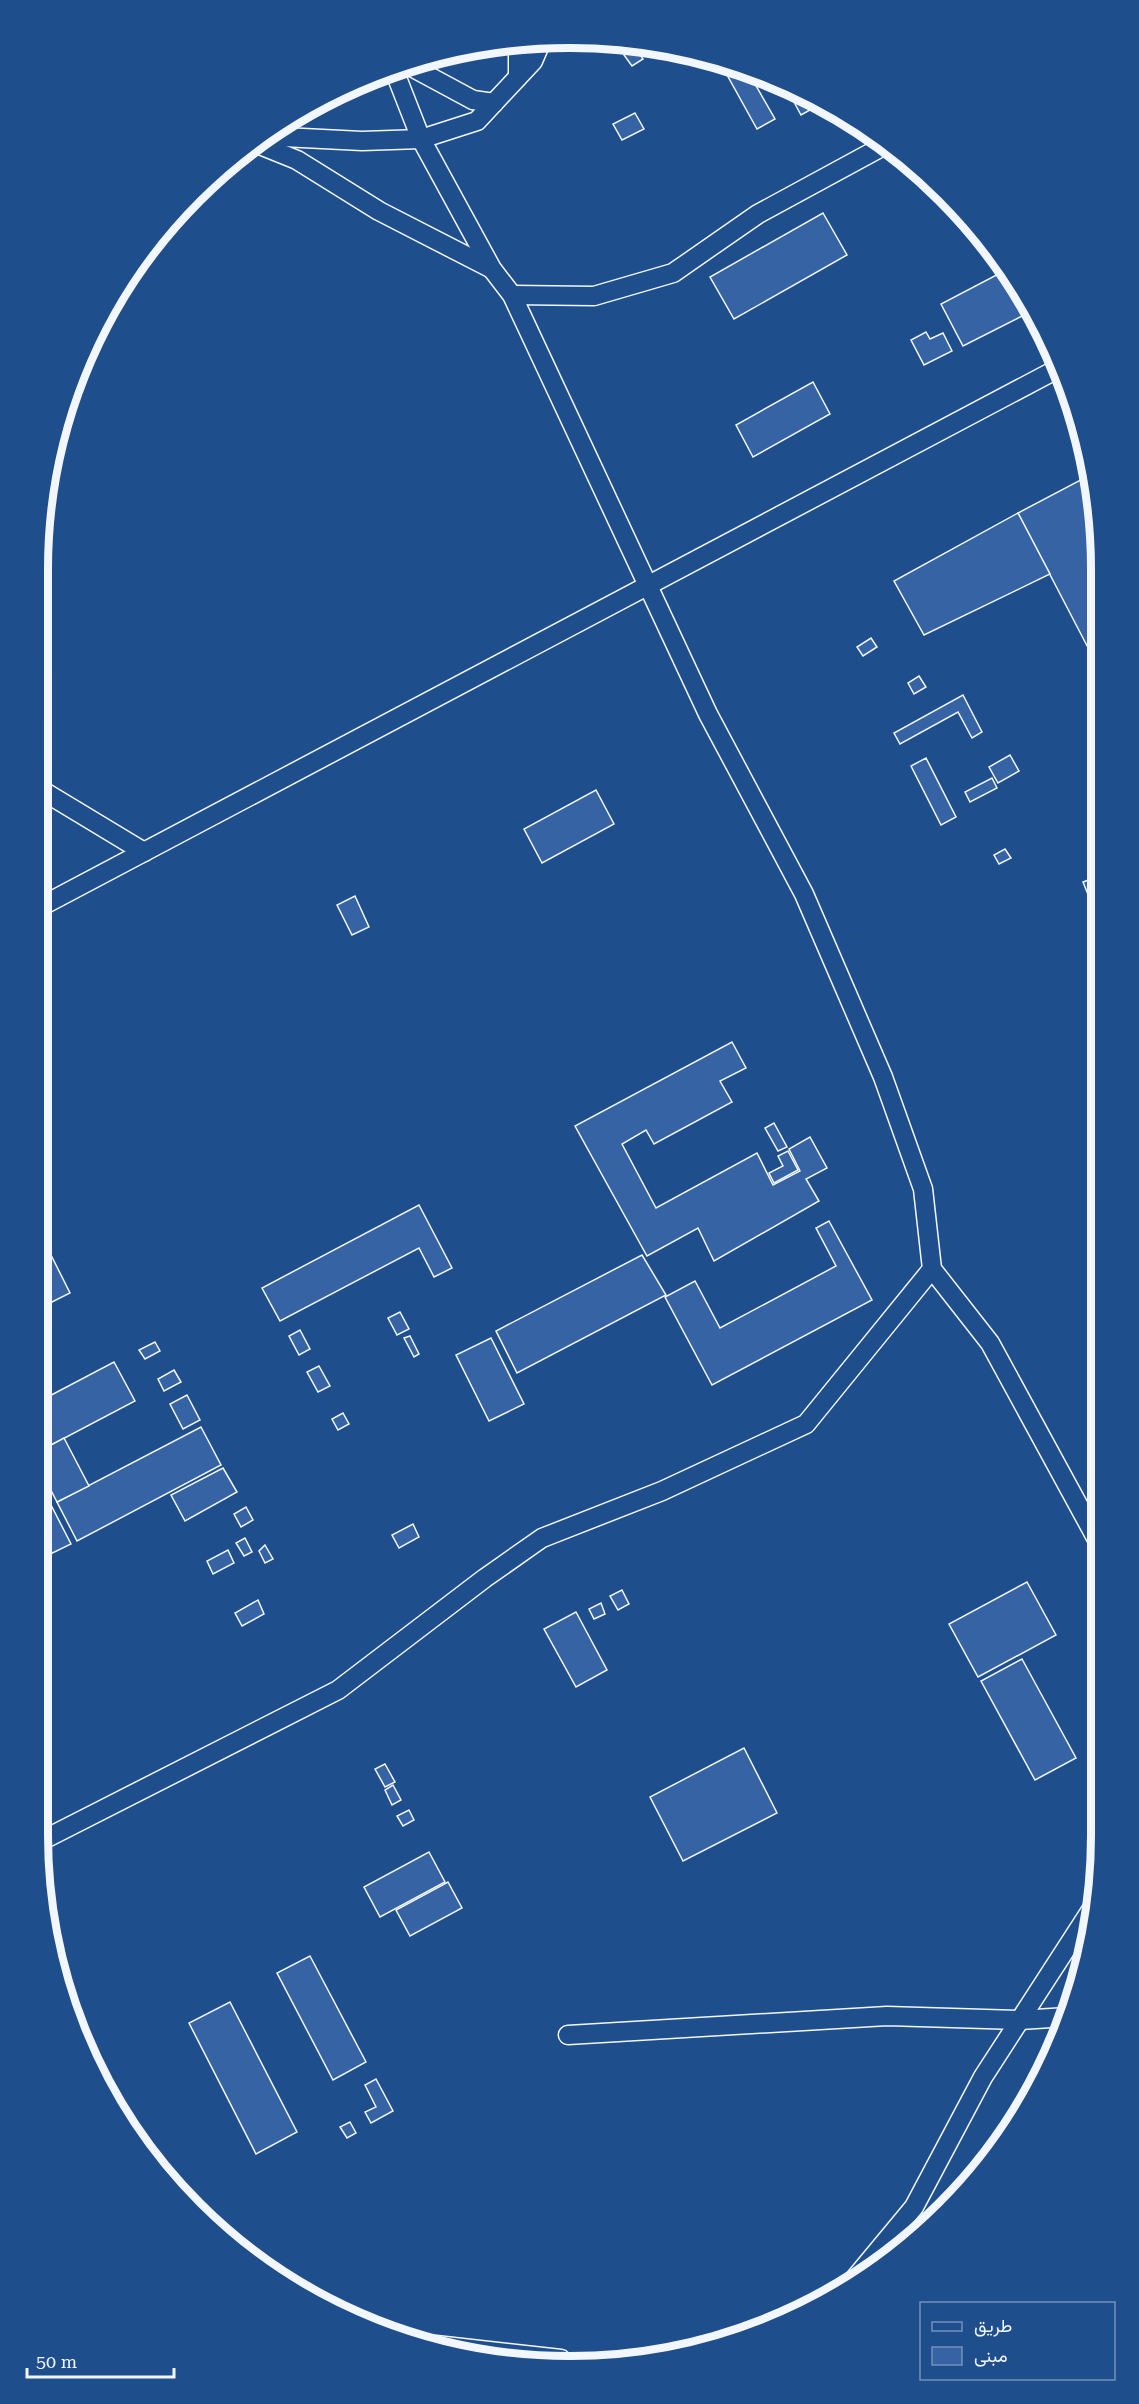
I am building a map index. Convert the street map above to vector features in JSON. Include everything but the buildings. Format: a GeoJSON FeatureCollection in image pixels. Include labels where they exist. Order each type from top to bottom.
{"type":"FeatureCollection","features":[{"type":"Feature","properties":{"kind":"street"},"geometry":{"type":"LineString","coordinates":[[279,137],[362,141],[421,139],[477,121],[533,61],[538,49]]}},
{"type":"Feature","properties":{"kind":"street"},"geometry":{"type":"LineString","coordinates":[[518,50],[518,77]]}},
{"type":"Feature","properties":{"kind":"street"},"geometry":{"type":"LineString","coordinates":[[419,71],[473,100],[494,103]]}},
{"type":"Feature","properties":{"kind":"street"},"geometry":{"type":"LineString","coordinates":[[397,78],[421,139],[492,269],[512,295],[708,714],[804,894],[883,1077],[923,1189],[932,1269],[990,1343],[1091,1527]]}},
{"type":"Feature","properties":{"kind":"street"},"geometry":{"type":"LineString","coordinates":[[265,147],[297,160],[379,211],[492,269]]}},
{"type":"Feature","properties":{"kind":"street"},"geometry":{"type":"LineString","coordinates":[[512,295],[594,296],[673,273],[758,214],[877,149]]}},
{"type":"Feature","properties":{"kind":"street"},"geometry":{"type":"LineString","coordinates":[[48,903],[1052,373]]}},
{"type":"Feature","properties":{"kind":"street"},"geometry":{"type":"LineString","coordinates":[[48,794],[144,852]]}},
{"type":"Feature","properties":{"kind":"street"},"geometry":{"type":"LineString","coordinates":[[48,1837],[338,1690],[542,1538],[662,1491],[806,1424],[932,1269]]}},
{"type":"Feature","properties":{"kind":"street"},"geometry":{"type":"LineString","coordinates":[[870,2260],[914,2207],[983,2077],[1084,1922]]}},
{"type":"Feature","properties":{"kind":"street"},"geometry":{"type":"LineString","coordinates":[[567,2035],[887,2016],[1020,2020],[1057,2018]]}}]}
